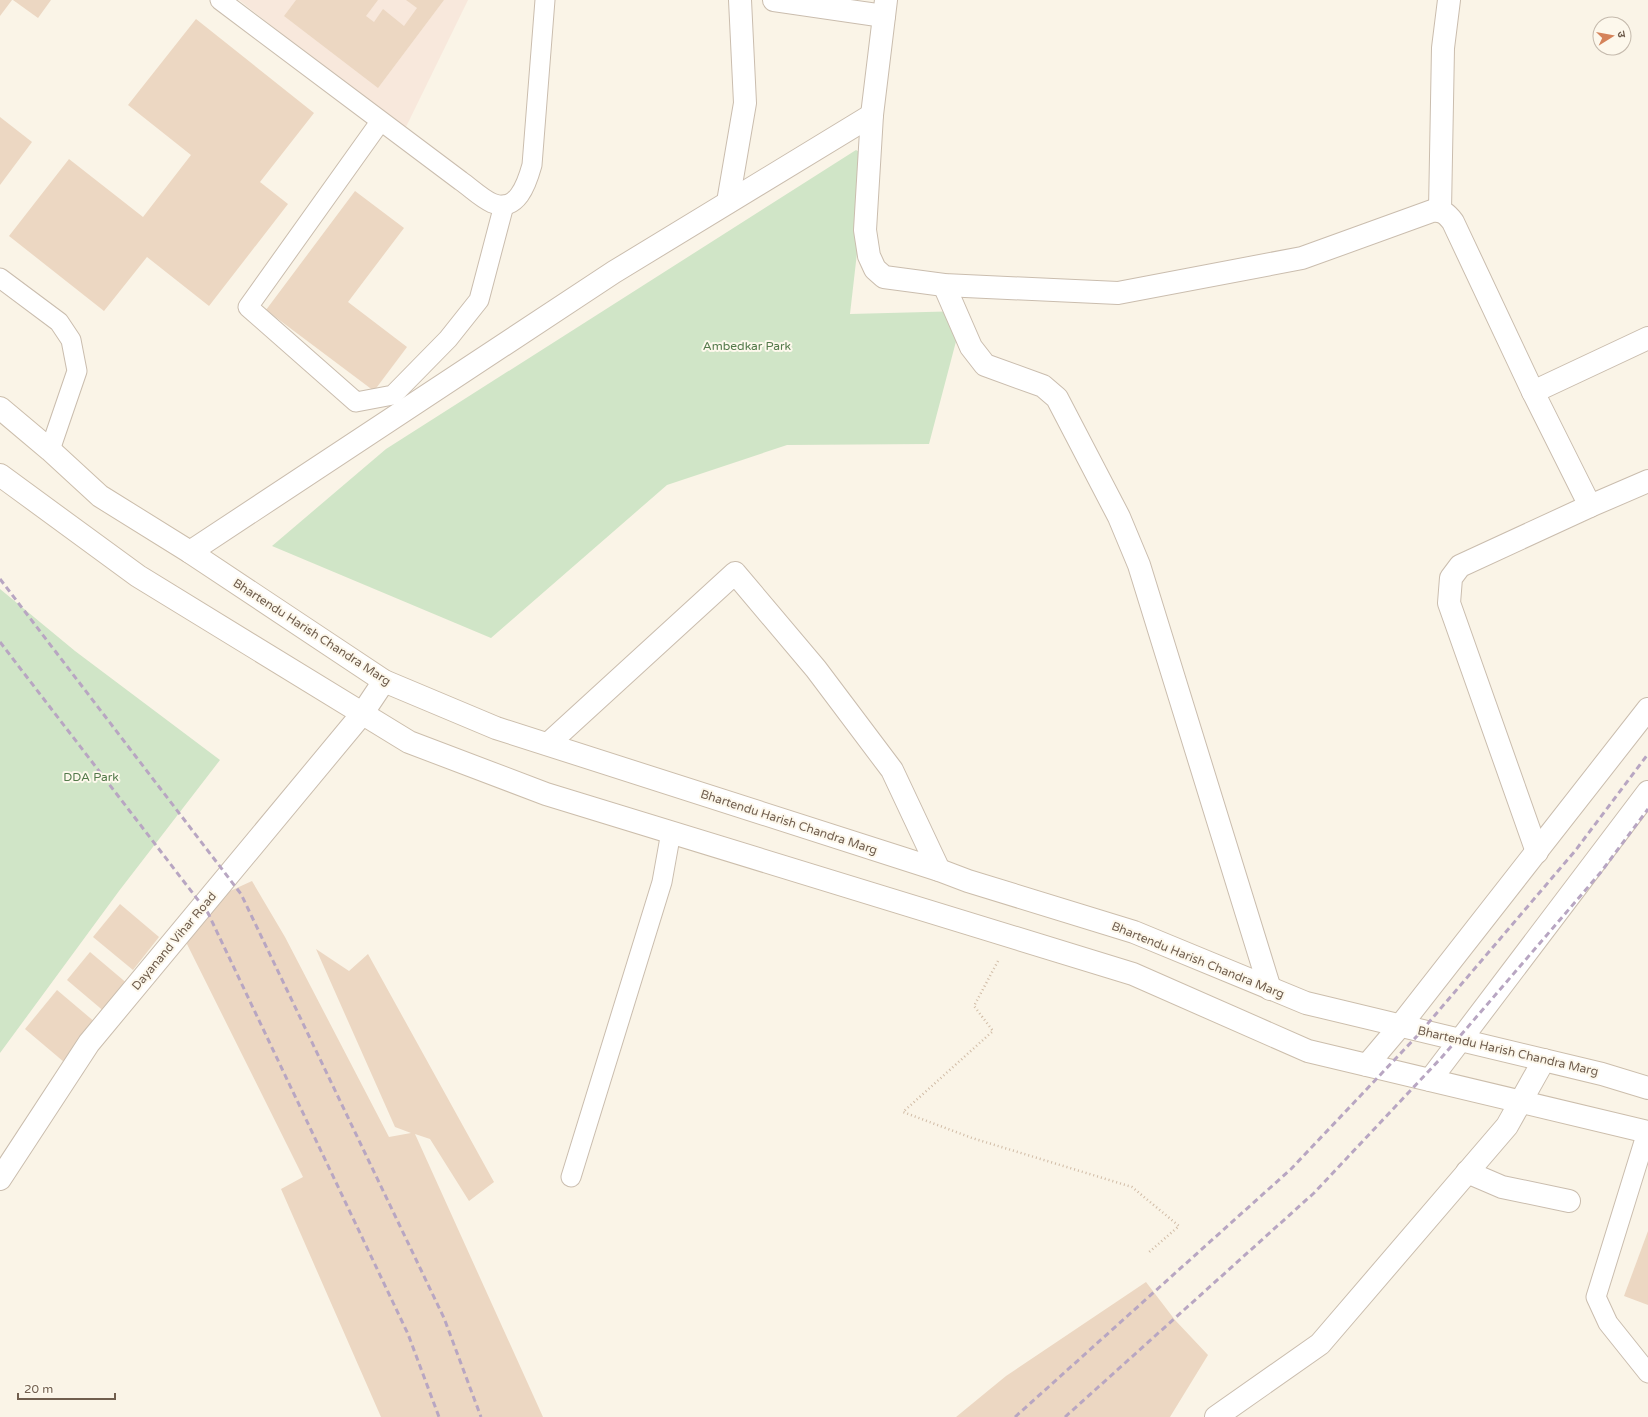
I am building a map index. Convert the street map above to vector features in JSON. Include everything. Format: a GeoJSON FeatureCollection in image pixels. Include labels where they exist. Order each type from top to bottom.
{"type":"FeatureCollection","features":[{"type":"Feature","properties":{"kind":"street"},"geometry":{"type":"LineString","coordinates":[[728,202],[745,104],[740,0]]}},
{"type":"Feature","properties":{"kind":"street"},"geometry":{"type":"LineString","coordinates":[[774,0],[885,8],[872,115],[865,230],[869,256],[875,269],[884,277],[944,286],[1118,293],[1302,258],[1432,211],[1440,210],[1447,214],[1453,222],[1533,392],[1590,506]]}},
{"type":"Feature","properties":{"kind":"street"},"geometry":{"type":"LineString","coordinates":[[1440,210],[1443,48],[1449,0]]}},
{"type":"Feature","properties":{"kind":"street"},"geometry":{"type":"LineString","coordinates":[[190,552],[614,272],[872,115]]}},
{"type":"Feature","properties":{"kind":"street"},"geometry":{"type":"LineString","coordinates":[[944,286],[971,347],[985,365],[1043,386],[1057,398],[1129,540],[1139,565],[1270,988]]}},
{"type":"Feature","properties":{"kind":"street"},"geometry":{"type":"LineString","coordinates":[[1533,392],[1648,338]]}},
{"type":"Feature","properties":{"kind":"street","name":"Bhartendu Harish Chandra Marg"},"geometry":{"type":"LineString","coordinates":[[0,408],[50,450],[100,496],[190,552],[384,681],[496,728],[939,870],[968,881],[1134,932],[1306,1003],[1602,1074],[1648,1088]]}},
{"type":"Feature","properties":{"kind":"street"},"geometry":{"type":"LineString","coordinates":[[0,475],[138,576],[409,742],[546,794],[1133,974],[1308,1051],[1647,1132]]}},
{"type":"Feature","properties":{"kind":"street"},"geometry":{"type":"LineString","coordinates":[[1537,852],[1449,604],[1451,578],[1460,566],[1648,481]]}},
{"type":"Feature","properties":{"kind":"street"},"geometry":{"type":"LineString","coordinates":[[548,744],[735,574],[816,669],[892,770],[939,870]]}},
{"type":"Feature","properties":{"kind":"street","name":"Dayanand Vihar Road"},"geometry":{"type":"LineString","coordinates":[[0,1179],[89,1043],[362,714],[384,681]]}},
{"type":"Feature","properties":{"kind":"street"},"geometry":{"type":"LineString","coordinates":[[1367,1065],[1400,1026],[1648,709]]}},
{"type":"Feature","properties":{"kind":"street"},"geometry":{"type":"LineString","coordinates":[[1430,1080],[1648,792]]}},
{"type":"Feature","properties":{"kind":"street"},"geometry":{"type":"LineString","coordinates":[[1216,1417],[1320,1344],[1507,1126],[1544,1060]]}},
{"type":"Feature","properties":{"kind":"street"},"geometry":{"type":"LineString","coordinates":[[1467,1172],[1502,1187],[1570,1201]]}},
{"type":"Feature","properties":{"kind":"lane"},"geometry":{"type":"LineString","coordinates":[[220,0],[380,122],[492,203],[504,205],[516,201],[527,183],[532,165],[545,0]]}},
{"type":"Feature","properties":{"kind":"lane"},"geometry":{"type":"LineString","coordinates":[[380,122],[248,307],[356,402],[393,395],[448,339],[479,300],[504,205]]}},
{"type":"Feature","properties":{"kind":"lane"},"geometry":{"type":"LineString","coordinates":[[0,278],[59,322],[71,340],[78,371],[50,450]]}},
{"type":"Feature","properties":{"kind":"lane"},"geometry":{"type":"LineString","coordinates":[[571,1177],[662,882],[671,832]]}},
{"type":"Feature","properties":{"kind":"lane"},"geometry":{"type":"LineString","coordinates":[[1647,1132],[1596,1297],[1608,1323],[1648,1373]]}},
{"type":"Feature","properties":{"kind":"path"},"geometry":{"type":"LineString","coordinates":[[1012,936],[974,1006],[993,1031],[903,1112],[972,1138],[1132,1187],[1178,1226],[1148,1253]]}},
{"type":"Feature","properties":{"kind":"shaded area"},"geometry":{"type":"Polygon","coordinates":[[[239,0],[468,0],[404,131],[239,0]]]}},
{"type":"Feature","properties":{"kind":"green space","name":"Ambedkar Park"},"geometry":{"type":"Polygon","coordinates":[[[856,150],[868,157],[850,314],[964,311],[929,444],[787,445],[667,485],[491,638],[272,546],[386,449],[856,150]]]}},
{"type":"Feature","properties":{"kind":"green space","name":"DDA Park"},"geometry":{"type":"Polygon","coordinates":[[[0,589],[75,651],[220,760],[119,891],[0,1053],[0,589]]]}},
{"type":"Feature","properties":{"kind":"building"},"geometry":{"type":"Polygon","coordinates":[[[0,0],[12,0],[0,16],[0,0]]]}},
{"type":"Feature","properties":{"kind":"building"},"geometry":{"type":"Polygon","coordinates":[[[13,0],[51,0],[38,18],[13,0]]]}},
{"type":"Feature","properties":{"kind":"building"},"geometry":{"type":"Polygon","coordinates":[[[296,0],[378,0],[366,16],[374,22],[383,9],[404,26],[417,8],[406,0],[444,0],[378,88],[284,16],[296,0]]]}},
{"type":"Feature","properties":{"kind":"building"},"geometry":{"type":"Polygon","coordinates":[[[196,19],[314,113],[260,182],[288,204],[209,306],[147,257],[104,311],[9,236],[69,159],[143,217],[191,155],[128,105],[196,19]]]}},
{"type":"Feature","properties":{"kind":"building"},"geometry":{"type":"Polygon","coordinates":[[[0,117],[32,142],[0,185],[0,117]]]}},
{"type":"Feature","properties":{"kind":"building"},"geometry":{"type":"Polygon","coordinates":[[[355,191],[404,228],[348,302],[407,347],[374,391],[266,310],[355,191]]]}},
{"type":"Feature","properties":{"kind":"building"},"geometry":{"type":"Polygon","coordinates":[[[252,881],[285,937],[389,1137],[411,1133],[395,1127],[316,949],[349,971],[368,954],[494,1182],[469,1201],[430,1139],[415,1134],[543,1417],[381,1417],[281,1189],[303,1177],[179,928],[206,902],[252,881]]]}},
{"type":"Feature","properties":{"kind":"building"},"geometry":{"type":"Polygon","coordinates":[[[120,904],[159,937],[133,970],[93,937],[120,904]]]}},
{"type":"Feature","properties":{"kind":"building"},"geometry":{"type":"Polygon","coordinates":[[[90,952],[129,985],[106,1013],[67,980],[90,952]]]}},
{"type":"Feature","properties":{"kind":"building"},"geometry":{"type":"Polygon","coordinates":[[[57,990],[96,1023],[64,1062],[25,1029],[57,990]]]}},
{"type":"Feature","properties":{"kind":"building"},"geometry":{"type":"Polygon","coordinates":[[[1648,1231],[1648,1305],[1624,1296],[1648,1231]]]}},
{"type":"Feature","properties":{"kind":"building"},"geometry":{"type":"Polygon","coordinates":[[[1146,1282],[1175,1320],[1208,1355],[1170,1417],[956,1417],[1006,1376],[1146,1282]]]}},
{"type":"Feature","properties":{"kind":"railway"},"geometry":{"type":"LineString","coordinates":[[0,579],[241,894],[444,1318],[481,1417]]}},
{"type":"Feature","properties":{"kind":"railway"},"geometry":{"type":"LineString","coordinates":[[0,642],[208,913],[408,1334],[439,1417]]}},
{"type":"Feature","properties":{"kind":"railway"},"geometry":{"type":"LineString","coordinates":[[1015,1417],[1291,1169],[1418,1035],[1575,851],[1648,754]]}},
{"type":"Feature","properties":{"kind":"railway"},"geometry":{"type":"LineString","coordinates":[[1065,1417],[1314,1193],[1442,1057],[1601,872],[1648,809]]}}]}
